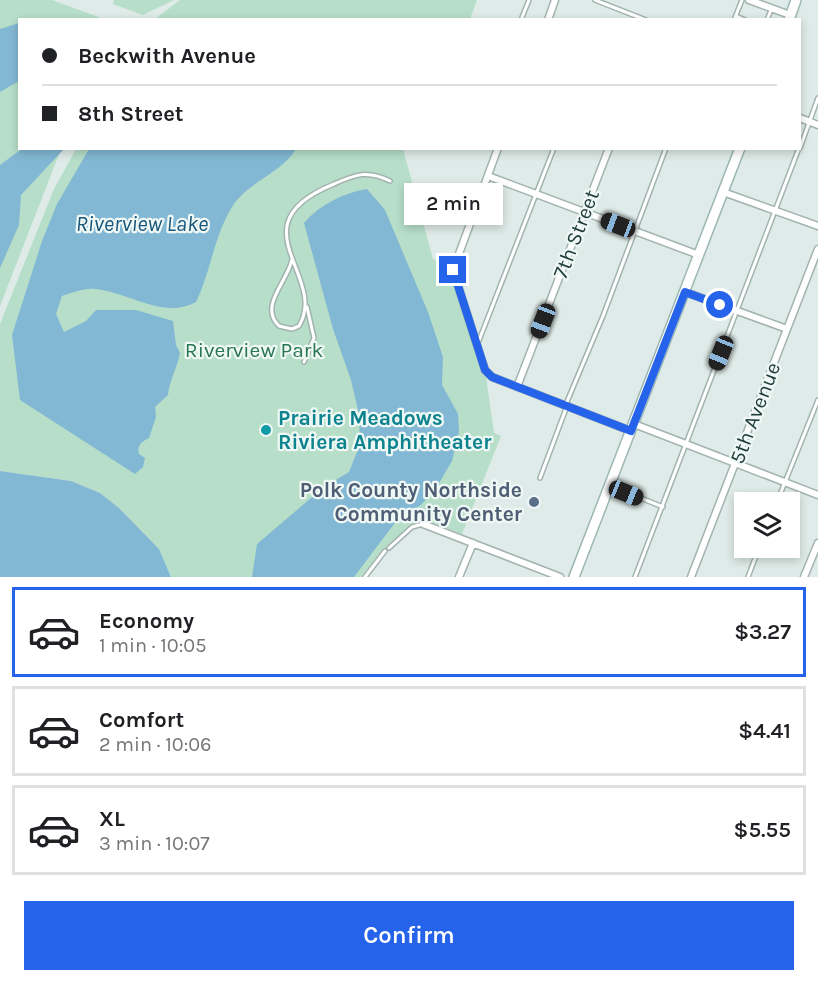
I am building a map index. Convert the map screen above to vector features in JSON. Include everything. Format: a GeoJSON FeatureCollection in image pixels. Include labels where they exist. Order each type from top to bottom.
{"type":"FeatureCollection","features":[{"type":"Feature","properties":{"kind":"main road"},"geometry":{"type":"LineString","coordinates":[[789,17],[796,0]]}},
{"type":"Feature","properties":{"kind":"main road"},"geometry":{"type":"LineString","coordinates":[[574,577],[739,150]]}},
{"type":"Feature","properties":{"kind":"street"},"geometry":{"type":"LineString","coordinates":[[549,18],[555,0]]}},
{"type":"Feature","properties":{"kind":"street"},"geometry":{"type":"LineString","coordinates":[[749,0],[789,17]]}},
{"type":"Feature","properties":{"kind":"street"},"geometry":{"type":"LineString","coordinates":[[801,118],[818,125]]}},
{"type":"Feature","properties":{"kind":"street"},"geometry":{"type":"LineString","coordinates":[[497,150],[453,270],[485,370],[492,377],[566,406],[687,444],[818,495]]}},
{"type":"Feature","properties":{"kind":"street","name":"7th Street"},"geometry":{"type":"LineString","coordinates":[[518,387],[608,150]]}},
{"type":"Feature","properties":{"kind":"street"},"geometry":{"type":"LineString","coordinates":[[488,176],[699,255]]}},
{"type":"Feature","properties":{"kind":"street"},"geometry":{"type":"LineString","coordinates":[[723,192],[818,226]]}},
{"type":"Feature","properties":{"kind":"street","name":"5th Avenue"},"geometry":{"type":"LineString","coordinates":[[691,577],[818,249]]}},
{"type":"Feature","properties":{"kind":"street"},"geometry":{"type":"LineString","coordinates":[[685,292],[787,329]]}},
{"type":"Feature","properties":{"kind":"street"},"geometry":{"type":"LineString","coordinates":[[423,524],[560,577]]}},
{"type":"Feature","properties":{"kind":"street"},"geometry":{"type":"LineString","coordinates":[[459,577],[473,543]]}},
{"type":"Feature","properties":{"kind":"street"},"geometry":{"type":"LineString","coordinates":[[804,577],[818,543]]}},
{"type":"Feature","properties":{"kind":"lane"},"geometry":{"type":"LineString","coordinates":[[522,18],[529,0]]}},
{"type":"Feature","properties":{"kind":"lane"},"geometry":{"type":"LineString","coordinates":[[595,0],[641,18]]}},
{"type":"Feature","properties":{"kind":"lane"},"geometry":{"type":"LineString","coordinates":[[735,18],[742,0]]}},
{"type":"Feature","properties":{"kind":"lane"},"geometry":{"type":"LineString","coordinates":[[769,18],[772,9]]}},
{"type":"Feature","properties":{"kind":"lane"},"geometry":{"type":"LineString","coordinates":[[801,143],[818,98]]}},
{"type":"Feature","properties":{"kind":"lane"},"geometry":{"type":"LineString","coordinates":[[476,347],[489,320],[553,150]]}},
{"type":"Feature","properties":{"kind":"lane"},"geometry":{"type":"LineString","coordinates":[[540,478],[665,150]]}},
{"type":"Feature","properties":{"kind":"lane"},"geometry":{"type":"LineString","coordinates":[[636,577],[798,150]]}},
{"type":"Feature","properties":{"kind":"lane"},"geometry":{"type":"LineString","coordinates":[[304,362],[314,338],[287,240],[288,225],[293,211],[303,199],[357,174],[372,173],[390,181]]}},
{"type":"Feature","properties":{"kind":"lane"},"geometry":{"type":"LineString","coordinates":[[292,259],[272,303],[274,322],[286,329],[299,326],[306,303]]}},
{"type":"Feature","properties":{"kind":"lane"},"geometry":{"type":"LineString","coordinates":[[781,492],[818,400]]}},
{"type":"Feature","properties":{"kind":"lane"},"geometry":{"type":"LineString","coordinates":[[609,486],[663,507]]}},
{"type":"Feature","properties":{"kind":"lane"},"geometry":{"type":"LineString","coordinates":[[365,577],[387,549],[412,527],[423,524]]}},
{"type":"Feature","properties":{"kind":"lane"},"geometry":{"type":"LineString","coordinates":[[748,577],[755,558]]}},
{"type":"Feature","properties":{"kind":"green space"},"geometry":{"type":"Polygon","coordinates":[[[0,0],[52,0],[101,18],[18,18],[18,150],[61,150],[0,306],[0,0]]]}},
{"type":"Feature","properties":{"kind":"green space"},"geometry":{"type":"Polygon","coordinates":[[[114,0],[174,0],[143,15],[113,4],[114,0]]]}},
{"type":"Feature","properties":{"kind":"green space"},"geometry":{"type":"Polygon","coordinates":[[[180,0],[477,0],[470,18],[156,18],[180,0]]]}},
{"type":"Feature","properties":{"kind":"green space","name":"Riverview Park"},"geometry":{"type":"Polygon","coordinates":[[[75,150],[403,150],[433,259],[453,270],[485,370],[494,433],[501,436],[462,534],[426,520],[423,524],[417,520],[391,542],[361,577],[171,577],[159,549],[119,508],[100,493],[71,481],[0,471],[0,324],[54,189],[75,150]]]}},
{"type":"Feature","properties":{"kind":"water"},"geometry":{"type":"Polygon","coordinates":[[[18,23],[18,82],[0,92],[0,29],[18,23]]]}},
{"type":"Feature","properties":{"kind":"water"},"geometry":{"type":"Polygon","coordinates":[[[20,150],[63,150],[21,195],[19,225],[0,268],[0,165],[20,150]]]}},
{"type":"Feature","properties":{"kind":"water","name":"Riverview Lake"},"geometry":{"type":"Polygon","coordinates":[[[88,150],[295,150],[282,165],[238,198],[232,207],[221,230],[196,302],[184,307],[159,307],[95,289],[62,296],[56,314],[64,332],[86,321],[96,310],[136,310],[173,321],[176,345],[180,353],[179,359],[168,395],[155,407],[156,417],[149,438],[139,446],[139,454],[145,458],[143,467],[135,474],[20,400],[12,335],[42,241],[57,204],[88,150]]]}},
{"type":"Feature","properties":{"kind":"water"},"geometry":{"type":"Polygon","coordinates":[[[367,189],[385,210],[428,312],[443,357],[442,385],[458,414],[459,432],[452,461],[438,485],[422,504],[394,524],[354,577],[252,577],[257,544],[324,487],[349,472],[360,444],[359,414],[351,380],[333,329],[304,223],[317,210],[333,200],[367,189]]]}},
{"type":"Feature","properties":{"kind":"water"},"geometry":{"type":"Polygon","coordinates":[[[0,471],[71,481],[100,493],[119,508],[159,549],[171,577],[0,577],[0,471]]]}},
{"type":"Feature","properties":{"kind":"place","name":"Prairie Meadows Riviera Amphitheater"},"geometry":{"type":"Point","coordinates":[266,430]}},
{"type":"Feature","properties":{"kind":"place","name":"Polk County Northside Community Center"},"geometry":{"type":"Point","coordinates":[534,502]}},
{"type":"Feature","properties":{"kind":"route"},"geometry":{"type":"LineString","coordinates":[[453,270],[480,360],[492,377],[631,431],[685,292],[720,305]]}}]}
